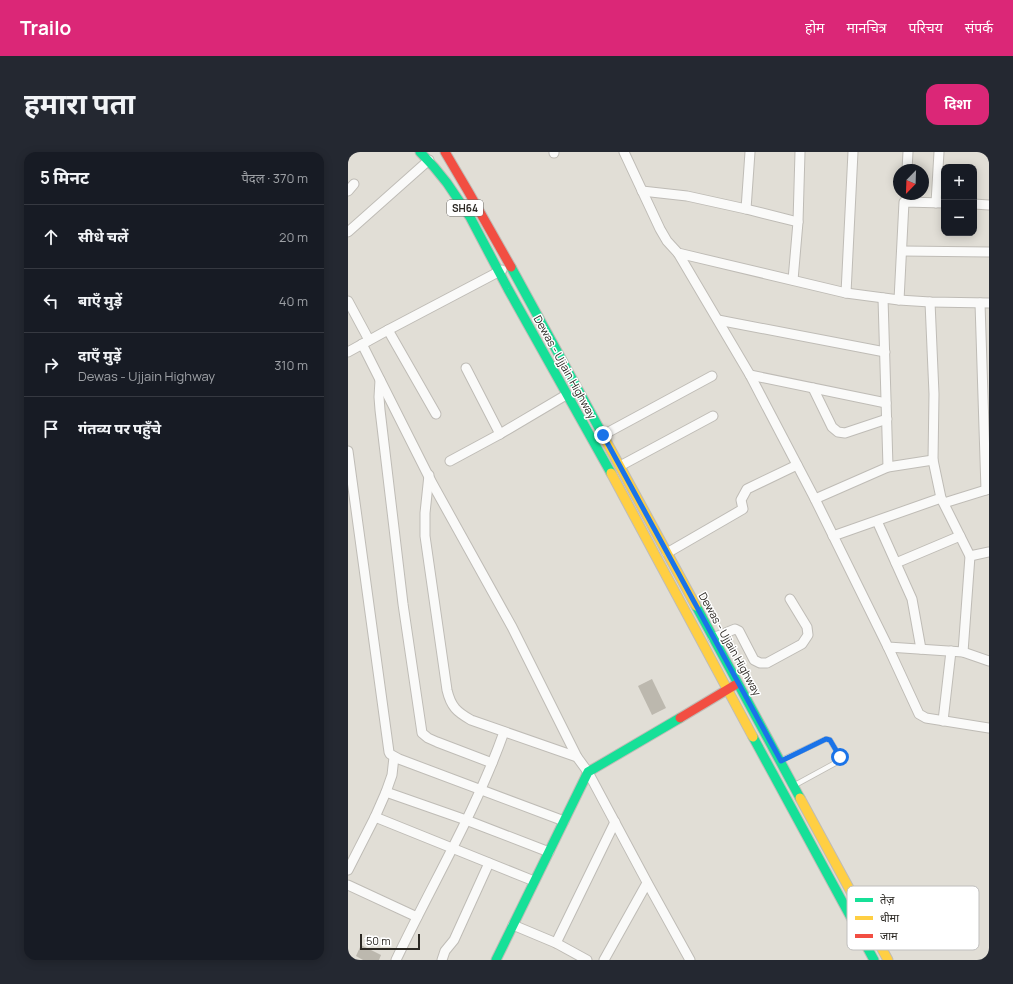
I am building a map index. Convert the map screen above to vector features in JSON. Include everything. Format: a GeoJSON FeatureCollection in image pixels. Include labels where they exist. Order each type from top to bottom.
{"type":"FeatureCollection","features":[{"type":"Feature","properties":{"kind":"main road","name":"Dewas - Ujjain Highway"},"geometry":{"type":"LineString","coordinates":[[420,152],[429,160],[447,182],[476,226],[499,272],[566,395],[607,466],[847,910]]}},
{"type":"Feature","properties":{"kind":"main road","name":"Dewas - Ujjain Highway"},"geometry":{"type":"LineString","coordinates":[[445,152],[467,186],[488,224],[848,886]]}},
{"type":"Feature","properties":{"kind":"main road"},"geometry":{"type":"LineString","coordinates":[[496,960],[588,772],[738,683]]}},
{"type":"Feature","properties":{"kind":"main road","name":"Dewas - Ujjain Highway"},"geometry":{"type":"LineString","coordinates":[[869,950],[874,960]]}},
{"type":"Feature","properties":{"kind":"main road","name":"Dewas - Ujjain Highway"},"geometry":{"type":"LineString","coordinates":[[882,950],[888,960]]}},
{"type":"Feature","properties":{"kind":"street"},"geometry":{"type":"LineString","coordinates":[[624,152],[667,242],[678,253],[750,375],[815,499],[888,646],[919,714],[926,718],[989,728],[989,724]]}},
{"type":"Feature","properties":{"kind":"street"},"geometry":{"type":"LineString","coordinates":[[746,209],[750,152]]}},
{"type":"Feature","properties":{"kind":"street"},"geometry":{"type":"LineString","coordinates":[[793,280],[798,222],[800,152]]}},
{"type":"Feature","properties":{"kind":"street"},"geometry":{"type":"LineString","coordinates":[[846,293],[853,152]]}},
{"type":"Feature","properties":{"kind":"street"},"geometry":{"type":"LineString","coordinates":[[907,164],[908,152]]}},
{"type":"Feature","properties":{"kind":"street"},"geometry":{"type":"LineString","coordinates":[[919,200],[940,203],[939,152]]}},
{"type":"Feature","properties":{"kind":"street"},"geometry":{"type":"LineString","coordinates":[[348,232],[429,160]]}},
{"type":"Feature","properties":{"kind":"street"},"geometry":{"type":"LineString","coordinates":[[642,191],[687,196],[798,222]]}},
{"type":"Feature","properties":{"kind":"street"},"geometry":{"type":"LineString","coordinates":[[899,300],[905,200]]}},
{"type":"Feature","properties":{"kind":"street"},"geometry":{"type":"LineString","coordinates":[[977,204],[989,205]]}},
{"type":"Feature","properties":{"kind":"street"},"geometry":{"type":"LineString","coordinates":[[902,251],[989,252]]}},
{"type":"Feature","properties":{"kind":"street"},"geometry":{"type":"LineString","coordinates":[[678,253],[846,293],[899,300],[985,303],[988,490],[942,501],[833,536]]}},
{"type":"Feature","properties":{"kind":"street"},"geometry":{"type":"LineString","coordinates":[[348,352],[510,266]]}},
{"type":"Feature","properties":{"kind":"street"},"geometry":{"type":"LineString","coordinates":[[884,298],[888,467]]}},
{"type":"Feature","properties":{"kind":"street"},"geometry":{"type":"LineString","coordinates":[[348,301],[380,380],[429,475],[512,627],[577,757],[588,772],[690,960]]}},
{"type":"Feature","properties":{"kind":"street"},"geometry":{"type":"LineString","coordinates":[[930,302],[934,394],[933,460],[942,501],[970,556],[963,652]]}},
{"type":"Feature","properties":{"kind":"street"},"geometry":{"type":"LineString","coordinates":[[718,320],[885,352]]}},
{"type":"Feature","properties":{"kind":"street"},"geometry":{"type":"LineString","coordinates":[[388,330],[436,414]]}},
{"type":"Feature","properties":{"kind":"street"},"geometry":{"type":"LineString","coordinates":[[466,368],[500,434]]}},
{"type":"Feature","properties":{"kind":"street"},"geometry":{"type":"LineString","coordinates":[[750,375],[886,403]]}},
{"type":"Feature","properties":{"kind":"street"},"geometry":{"type":"LineString","coordinates":[[603,435],[712,376]]}},
{"type":"Feature","properties":{"kind":"street"},"geometry":{"type":"LineString","coordinates":[[380,380],[380,410],[389,487],[403,604],[422,733],[428,738],[437,742],[492,763]]}},
{"type":"Feature","properties":{"kind":"street"},"geometry":{"type":"LineString","coordinates":[[813,388],[832,427],[838,432],[846,433],[887,419]]}},
{"type":"Feature","properties":{"kind":"street"},"geometry":{"type":"LineString","coordinates":[[450,461],[500,434],[566,395]]}},
{"type":"Feature","properties":{"kind":"street"},"geometry":{"type":"LineString","coordinates":[[620,466],[713,416]]}},
{"type":"Feature","properties":{"kind":"street"},"geometry":{"type":"LineString","coordinates":[[348,451],[390,754],[394,757],[564,821]]}},
{"type":"Feature","properties":{"kind":"street"},"geometry":{"type":"LineString","coordinates":[[815,499],[888,467],[933,460]]}},
{"type":"Feature","properties":{"kind":"street"},"geometry":{"type":"LineString","coordinates":[[666,552],[743,509],[741,500],[747,489],[797,465]]}},
{"type":"Feature","properties":{"kind":"street"},"geometry":{"type":"LineString","coordinates":[[429,475],[425,513],[425,536],[447,690],[450,700],[455,708],[471,720],[577,757]]}},
{"type":"Feature","properties":{"kind":"street"},"geometry":{"type":"LineString","coordinates":[[877,521],[912,598],[921,649]]}},
{"type":"Feature","properties":{"kind":"street"},"geometry":{"type":"LineString","coordinates":[[896,563],[960,536]]}},
{"type":"Feature","properties":{"kind":"street"},"geometry":{"type":"LineString","coordinates":[[970,556],[989,552]]}},
{"type":"Feature","properties":{"kind":"street"},"geometry":{"type":"LineString","coordinates":[[713,638],[735,629],[739,631],[754,660],[760,663],[767,663],[802,644],[808,635],[807,627],[790,599]]}},
{"type":"Feature","properties":{"kind":"street"},"geometry":{"type":"LineString","coordinates":[[888,646],[963,652],[989,661]]}},
{"type":"Feature","properties":{"kind":"street"},"geometry":{"type":"LineString","coordinates":[[943,721],[951,651]]}},
{"type":"Feature","properties":{"kind":"street"},"geometry":{"type":"LineString","coordinates":[[396,960],[416,916],[481,790],[504,732]]}},
{"type":"Feature","properties":{"kind":"street"},"geometry":{"type":"LineString","coordinates":[[348,870],[386,792],[392,775],[394,757]]}},
{"type":"Feature","properties":{"kind":"street"},"geometry":{"type":"LineString","coordinates":[[386,792],[466,820],[548,852]]}},
{"type":"Feature","properties":{"kind":"street"},"geometry":{"type":"LineString","coordinates":[[375,817],[534,881]]}},
{"type":"Feature","properties":{"kind":"street"},"geometry":{"type":"LineString","coordinates":[[556,943],[615,822]]}},
{"type":"Feature","properties":{"kind":"street"},"geometry":{"type":"LineString","coordinates":[[442,960],[445,951],[454,940],[489,863]]}},
{"type":"Feature","properties":{"kind":"street"},"geometry":{"type":"LineString","coordinates":[[604,960],[647,883]]}},
{"type":"Feature","properties":{"kind":"street"},"geometry":{"type":"LineString","coordinates":[[348,885],[416,916]]}},
{"type":"Feature","properties":{"kind":"street"},"geometry":{"type":"LineString","coordinates":[[513,925],[556,943],[588,960]]}},
{"type":"Feature","properties":{"kind":"lane"},"geometry":{"type":"LineString","coordinates":[[781,761],[826,739],[830,740],[840,757],[839,761],[794,786]]}},
{"type":"Feature","properties":{"kind":"building"},"geometry":{"type":"Polygon","coordinates":[[[652,679],[666,708],[652,715],[638,686],[652,679]]]}},
{"type":"Feature","properties":{"kind":"building"},"geometry":{"type":"Polygon","coordinates":[[[361,945],[381,955],[379,960],[363,960],[356,956],[361,945]]]}},
{"type":"Feature","properties":{"kind":"traffic: fast"},"geometry":{"type":"LineString","coordinates":[[420,152],[447,183],[470,217],[508,289],[611,473]]}},
{"type":"Feature","properties":{"kind":"traffic: fast"},"geometry":{"type":"LineString","coordinates":[[511,267],[605,439]]}},
{"type":"Feature","properties":{"kind":"traffic: fast"},"geometry":{"type":"LineString","coordinates":[[696,606],[800,798]]}},
{"type":"Feature","properties":{"kind":"traffic: fast"},"geometry":{"type":"LineString","coordinates":[[496,960],[588,772],[680,718]]}},
{"type":"Feature","properties":{"kind":"traffic: fast"},"geometry":{"type":"LineString","coordinates":[[753,737],[847,910]]}},
{"type":"Feature","properties":{"kind":"traffic: fast"},"geometry":{"type":"LineString","coordinates":[[869,950],[874,960]]}},
{"type":"Feature","properties":{"kind":"traffic: slow"},"geometry":{"type":"LineString","coordinates":[[605,439],[696,606]]}},
{"type":"Feature","properties":{"kind":"traffic: slow"},"geometry":{"type":"LineString","coordinates":[[611,473],[753,737]]}},
{"type":"Feature","properties":{"kind":"traffic: slow"},"geometry":{"type":"LineString","coordinates":[[800,798],[848,886]]}},
{"type":"Feature","properties":{"kind":"traffic: slow"},"geometry":{"type":"LineString","coordinates":[[883,950],[888,960]]}},
{"type":"Feature","properties":{"kind":"traffic: jam"},"geometry":{"type":"LineString","coordinates":[[445,152],[511,267]]}},
{"type":"Feature","properties":{"kind":"traffic: jam"},"geometry":{"type":"LineString","coordinates":[[680,718],[735,685]]}},
{"type":"Feature","properties":{"kind":"route"},"geometry":{"type":"LineString","coordinates":[[603,435],[781,761],[826,739],[830,740],[840,757]]}}]}
